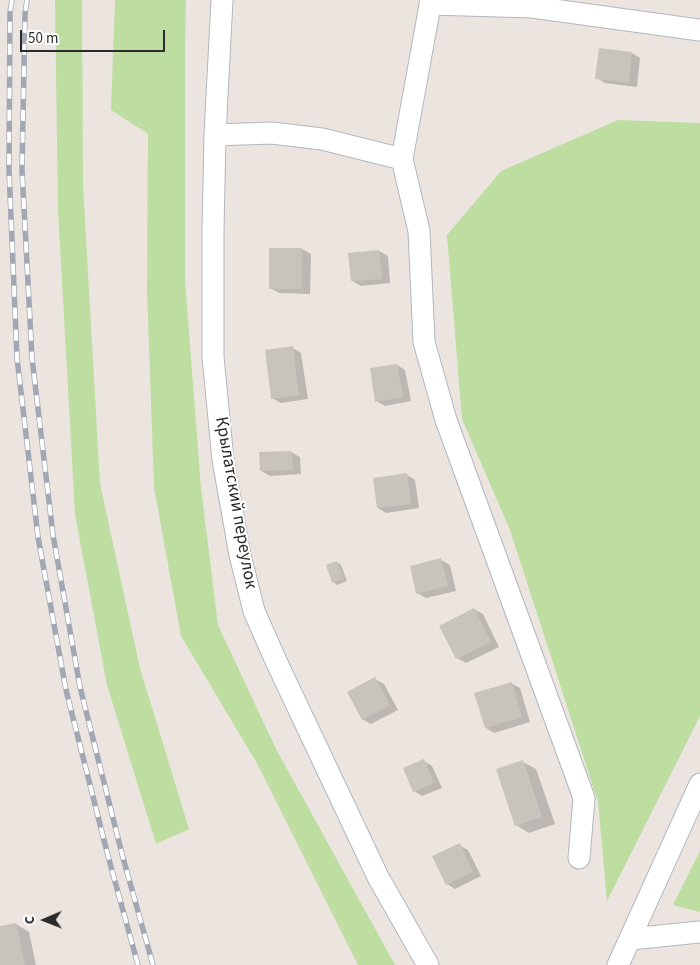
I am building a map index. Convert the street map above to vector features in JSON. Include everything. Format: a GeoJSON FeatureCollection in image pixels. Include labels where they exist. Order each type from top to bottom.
{"type":"FeatureCollection","features":[{"type":"Feature","properties":{"kind":"street","name":"Крылатский переулок"},"geometry":{"type":"LineString","coordinates":[[222,0],[215,135],[213,356],[223,460],[240,555],[254,611],[276,661],[378,877],[428,965]]}},
{"type":"Feature","properties":{"kind":"street"},"geometry":{"type":"LineString","coordinates":[[579,858],[584,798],[446,420],[424,342],[418,231],[402,159],[431,2],[532,6],[700,30]]}},
{"type":"Feature","properties":{"kind":"street"},"geometry":{"type":"LineString","coordinates":[[215,135],[272,133],[322,139],[402,159]]}},
{"type":"Feature","properties":{"kind":"street"},"geometry":{"type":"LineString","coordinates":[[618,965],[700,784]]}},
{"type":"Feature","properties":{"kind":"street"},"geometry":{"type":"LineString","coordinates":[[630,939],[700,932]]}},
{"type":"Feature","properties":{"kind":"green space"},"geometry":{"type":"Polygon","coordinates":[[[55,0],[82,0],[83,184],[100,484],[140,668],[189,829],[156,844],[107,685],[75,514],[58,210],[55,0]]]}},
{"type":"Feature","properties":{"kind":"green space"},"geometry":{"type":"Polygon","coordinates":[[[115,0],[186,0],[185,280],[201,488],[218,625],[276,749],[395,965],[358,965],[258,765],[181,636],[154,487],[147,291],[148,134],[111,110],[115,0]]]}},
{"type":"Feature","properties":{"kind":"green space"},"geometry":{"type":"Polygon","coordinates":[[[618,120],[700,123],[700,716],[607,901],[598,802],[510,530],[462,419],[447,235],[501,171],[618,120]]]}},
{"type":"Feature","properties":{"kind":"green space"},"geometry":{"type":"Polygon","coordinates":[[[700,851],[700,912],[673,905],[700,851]]]}},
{"type":"Feature","properties":{"kind":"building"},"geometry":{"type":"Polygon","coordinates":[[[599,48],[632,52],[629,83],[595,79],[599,48]]]}},
{"type":"Feature","properties":{"kind":"building"},"geometry":{"type":"Polygon","coordinates":[[[269,248],[302,248],[302,289],[269,289],[269,248]]]}},
{"type":"Feature","properties":{"kind":"building"},"geometry":{"type":"Polygon","coordinates":[[[379,250],[382,279],[351,281],[348,253],[379,250]]]}},
{"type":"Feature","properties":{"kind":"building"},"geometry":{"type":"Polygon","coordinates":[[[293,346],[299,395],[271,399],[265,350],[293,346]]]}},
{"type":"Feature","properties":{"kind":"building"},"geometry":{"type":"Polygon","coordinates":[[[397,364],[403,397],[375,402],[370,368],[397,364]]]}},
{"type":"Feature","properties":{"kind":"building"},"geometry":{"type":"Polygon","coordinates":[[[292,451],[293,470],[260,471],[259,452],[292,451]]]}},
{"type":"Feature","properties":{"kind":"building"},"geometry":{"type":"Polygon","coordinates":[[[407,473],[411,504],[377,508],[373,478],[407,473]]]}},
{"type":"Feature","properties":{"kind":"building"},"geometry":{"type":"Polygon","coordinates":[[[441,558],[448,586],[416,594],[410,566],[441,558]]]}},
{"type":"Feature","properties":{"kind":"building"},"geometry":{"type":"Polygon","coordinates":[[[337,561],[344,579],[332,583],[326,565],[337,561]]]}},
{"type":"Feature","properties":{"kind":"building"},"geometry":{"type":"Polygon","coordinates":[[[474,608],[491,642],[456,659],[439,626],[474,608]]]}},
{"type":"Feature","properties":{"kind":"building"},"geometry":{"type":"Polygon","coordinates":[[[375,677],[390,705],[362,720],[347,692],[375,677]]]}},
{"type":"Feature","properties":{"kind":"building"},"geometry":{"type":"Polygon","coordinates":[[[512,682],[522,717],[485,728],[474,693],[512,682]]]}},
{"type":"Feature","properties":{"kind":"building"},"geometry":{"type":"Polygon","coordinates":[[[424,759],[434,783],[413,792],[403,768],[424,759]]]}},
{"type":"Feature","properties":{"kind":"building"},"geometry":{"type":"Polygon","coordinates":[[[523,760],[542,817],[515,826],[496,769],[523,760]]]}},
{"type":"Feature","properties":{"kind":"building"},"geometry":{"type":"Polygon","coordinates":[[[460,843],[473,872],[446,885],[432,856],[460,843]]]}},
{"type":"Feature","properties":{"kind":"building"},"geometry":{"type":"Polygon","coordinates":[[[16,923],[25,965],[0,965],[0,926],[16,923]]]}},
{"type":"Feature","properties":{"kind":"railway"},"geometry":{"type":"LineString","coordinates":[[12,0],[10,12],[9,170],[17,358],[38,537],[66,690],[138,965]]}},
{"type":"Feature","properties":{"kind":"railway"},"geometry":{"type":"LineString","coordinates":[[27,0],[25,14],[22,170],[32,358],[53,535],[80,687],[122,854],[153,965]]}}]}
